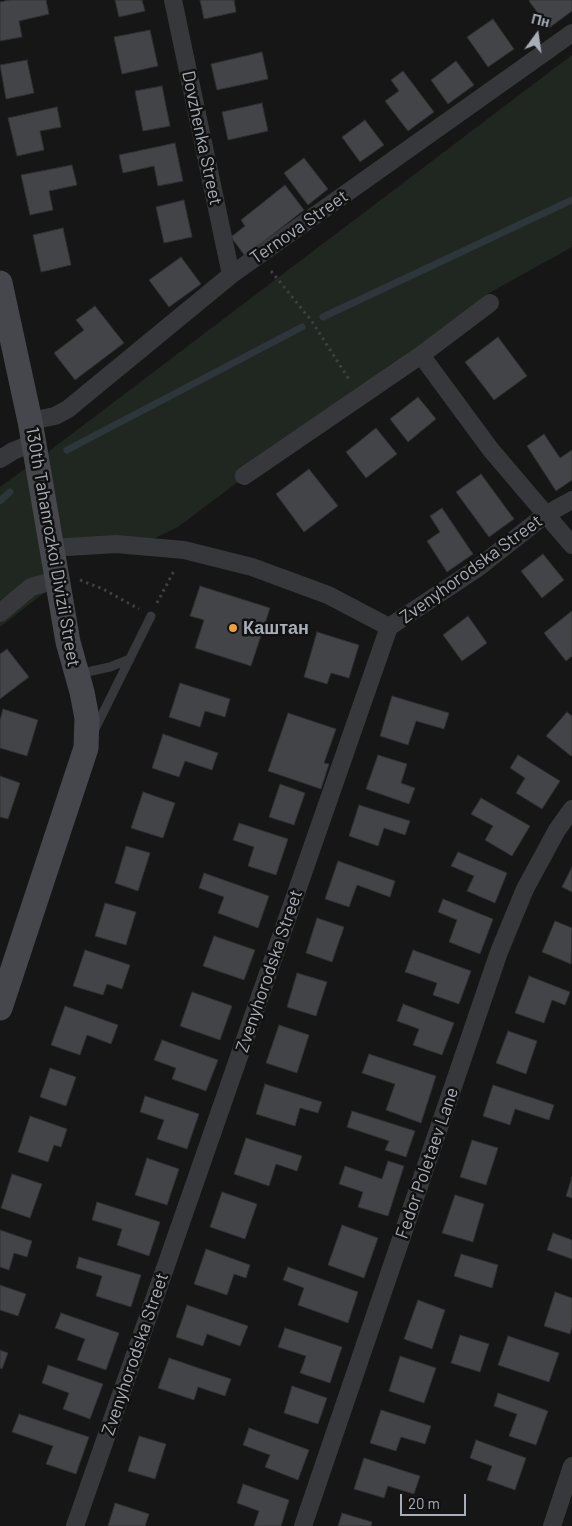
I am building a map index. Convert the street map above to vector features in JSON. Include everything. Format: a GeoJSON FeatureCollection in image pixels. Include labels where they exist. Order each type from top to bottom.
{"type":"FeatureCollection","features":[{"type":"Feature","properties":{"kind":"street","name":"Dovzhenka Street"},"geometry":{"type":"LineString","coordinates":[[173,0],[231,275]]}},
{"type":"Feature","properties":{"kind":"street","name":"Ternova Street"},"geometry":{"type":"LineString","coordinates":[[0,459],[12,451],[32,432],[68,409],[231,275],[572,34]]}},
{"type":"Feature","properties":{"kind":"street","name":"130th Tahanrozkoi Divizii Street"},"geometry":{"type":"LineString","coordinates":[[0,283],[32,432],[68,642],[86,706],[86,748],[0,1008]]}},
{"type":"Feature","properties":{"kind":"street"},"geometry":{"type":"LineString","coordinates":[[244,476],[422,355],[490,303]]}},
{"type":"Feature","properties":{"kind":"street"},"geometry":{"type":"LineString","coordinates":[[422,355],[491,450],[572,545]]}},
{"type":"Feature","properties":{"kind":"street","name":"Zvenyhorodska Street"},"geometry":{"type":"LineString","coordinates":[[75,1526],[389,627],[479,568],[545,515],[572,500]]}},
{"type":"Feature","properties":{"kind":"street"},"geometry":{"type":"LineString","coordinates":[[52,548],[116,544],[184,550],[252,567],[328,595],[389,627]]}},
{"type":"Feature","properties":{"kind":"street"},"geometry":{"type":"LineString","coordinates":[[0,613],[31,587],[56,580]]}},
{"type":"Feature","properties":{"kind":"street","name":"Fedor Poletaev Lane"},"geometry":{"type":"LineString","coordinates":[[303,1526],[499,952],[525,890],[557,830],[572,809]]}},
{"type":"Feature","properties":{"kind":"street"},"geometry":{"type":"LineString","coordinates":[[552,1526],[572,1466]]}},
{"type":"Feature","properties":{"kind":"lane"},"geometry":{"type":"LineString","coordinates":[[86,748],[151,616]]}},
{"type":"Feature","properties":{"kind":"lane"},"geometry":{"type":"LineString","coordinates":[[76,675],[110,667],[130,659]]}},
{"type":"Feature","properties":{"kind":"path"},"geometry":{"type":"LineString","coordinates":[[257,257],[279,279],[311,320],[360,396]]}},
{"type":"Feature","properties":{"kind":"path"},"geometry":{"type":"LineString","coordinates":[[56,580],[69,578],[82,580],[103,589],[151,616],[184,550]]}},
{"type":"Feature","properties":{"kind":"shaded area"},"geometry":{"type":"Polygon","coordinates":[[[572,55],[572,247],[489,293],[178,527],[136,547],[65,549],[44,455],[572,55]]]}},
{"type":"Feature","properties":{"kind":"shaded area"},"geometry":{"type":"Polygon","coordinates":[[[33,463],[58,582],[0,627],[0,487],[33,463]]]}},
{"type":"Feature","properties":{"kind":"building"},"geometry":{"type":"Polygon","coordinates":[[[9,0],[46,0],[49,14],[19,21],[22,37],[0,41],[0,2],[9,0]]]}},
{"type":"Feature","properties":{"kind":"building"},"geometry":{"type":"Polygon","coordinates":[[[115,0],[142,0],[145,11],[119,17],[115,0]]]}},
{"type":"Feature","properties":{"kind":"building"},"geometry":{"type":"Polygon","coordinates":[[[200,0],[234,0],[236,12],[204,19],[200,0]]]}},
{"type":"Feature","properties":{"kind":"building"},"geometry":{"type":"Polygon","coordinates":[[[530,0],[572,0],[572,11],[549,28],[530,0]]]}},
{"type":"Feature","properties":{"kind":"building"},"geometry":{"type":"Polygon","coordinates":[[[493,19],[514,49],[488,67],[467,37],[493,19]]]}},
{"type":"Feature","properties":{"kind":"building"},"geometry":{"type":"Polygon","coordinates":[[[150,30],[158,66],[122,74],[114,37],[150,30]]]}},
{"type":"Feature","properties":{"kind":"building"},"geometry":{"type":"Polygon","coordinates":[[[262,52],[268,79],[217,90],[211,64],[262,52]]]}},
{"type":"Feature","properties":{"kind":"building"},"geometry":{"type":"Polygon","coordinates":[[[27,60],[34,93],[6,99],[0,65],[27,60]]]}},
{"type":"Feature","properties":{"kind":"building"},"geometry":{"type":"Polygon","coordinates":[[[456,61],[474,85],[448,104],[431,80],[456,61]]]}},
{"type":"Feature","properties":{"kind":"building"},"geometry":{"type":"Polygon","coordinates":[[[403,71],[434,112],[408,131],[385,101],[399,91],[391,80],[403,71]]]}},
{"type":"Feature","properties":{"kind":"building"},"geometry":{"type":"Polygon","coordinates":[[[162,86],[170,126],[143,131],[135,91],[162,86]]]}},
{"type":"Feature","properties":{"kind":"building"},"geometry":{"type":"Polygon","coordinates":[[[262,103],[268,131],[228,140],[222,112],[262,103]]]}},
{"type":"Feature","properties":{"kind":"building"},"geometry":{"type":"Polygon","coordinates":[[[57,107],[61,127],[40,131],[44,150],[17,156],[8,118],[57,107]]]}},
{"type":"Feature","properties":{"kind":"building"},"geometry":{"type":"Polygon","coordinates":[[[365,120],[384,145],[360,162],[342,137],[365,120]]]}},
{"type":"Feature","properties":{"kind":"building"},"geometry":{"type":"Polygon","coordinates":[[[175,143],[183,181],[158,186],[154,166],[123,173],[119,155],[175,143]]]}},
{"type":"Feature","properties":{"kind":"building"},"geometry":{"type":"Polygon","coordinates":[[[304,158],[328,189],[308,205],[284,173],[304,158]]]}},
{"type":"Feature","properties":{"kind":"building"},"geometry":{"type":"Polygon","coordinates":[[[72,165],[77,185],[49,191],[53,210],[30,215],[21,175],[72,165]]]}},
{"type":"Feature","properties":{"kind":"building"},"geometry":{"type":"Polygon","coordinates":[[[285,185],[304,210],[245,256],[231,237],[245,226],[241,220],[285,185]]]}},
{"type":"Feature","properties":{"kind":"building"},"geometry":{"type":"Polygon","coordinates":[[[184,200],[192,237],[164,243],[156,207],[184,200]]]}},
{"type":"Feature","properties":{"kind":"building"},"geometry":{"type":"Polygon","coordinates":[[[63,228],[71,265],[41,272],[33,235],[63,228]]]}},
{"type":"Feature","properties":{"kind":"building"},"geometry":{"type":"Polygon","coordinates":[[[181,257],[201,284],[169,307],[149,280],[181,257]]]}},
{"type":"Feature","properties":{"kind":"building"},"geometry":{"type":"Polygon","coordinates":[[[95,306],[124,343],[75,380],[54,353],[84,330],[76,320],[95,306]]]}},
{"type":"Feature","properties":{"kind":"building"},"geometry":{"type":"Polygon","coordinates":[[[498,337],[527,376],[494,400],[465,362],[498,337]]]}},
{"type":"Feature","properties":{"kind":"building"},"geometry":{"type":"Polygon","coordinates":[[[418,397],[436,419],[408,442],[390,419],[418,397]]]}},
{"type":"Feature","properties":{"kind":"building"},"geometry":{"type":"Polygon","coordinates":[[[376,428],[397,454],[366,478],[346,452],[376,428]]]}},
{"type":"Feature","properties":{"kind":"building"},"geometry":{"type":"Polygon","coordinates":[[[544,434],[560,458],[572,450],[572,480],[556,491],[527,446],[544,434]]]}},
{"type":"Feature","properties":{"kind":"building"},"geometry":{"type":"Polygon","coordinates":[[[309,469],[338,506],[304,532],[276,494],[309,469]]]}},
{"type":"Feature","properties":{"kind":"building"},"geometry":{"type":"Polygon","coordinates":[[[481,474],[514,519],[489,537],[456,492],[481,474]]]}},
{"type":"Feature","properties":{"kind":"building"},"geometry":{"type":"Polygon","coordinates":[[[442,508],[473,554],[447,572],[427,541],[440,532],[430,516],[442,508]]]}},
{"type":"Feature","properties":{"kind":"building"},"geometry":{"type":"Polygon","coordinates":[[[543,554],[564,580],[542,598],[521,571],[543,554]]]}},
{"type":"Feature","properties":{"kind":"building"},"geometry":{"type":"Polygon","coordinates":[[[200,586],[270,608],[251,666],[195,648],[204,620],[190,616],[200,586]]]}},
{"type":"Feature","properties":{"kind":"building"},"geometry":{"type":"Polygon","coordinates":[[[572,611],[572,656],[566,661],[544,633],[572,611]]]}},
{"type":"Feature","properties":{"kind":"building"},"geometry":{"type":"Polygon","coordinates":[[[468,616],[487,643],[462,661],[443,635],[468,616]]]}},
{"type":"Feature","properties":{"kind":"building"},"geometry":{"type":"Polygon","coordinates":[[[317,632],[359,645],[349,678],[331,673],[327,684],[304,677],[317,632]]]}},
{"type":"Feature","properties":{"kind":"building"},"geometry":{"type":"Polygon","coordinates":[[[7,649],[29,677],[0,699],[0,654],[7,649]]]}},
{"type":"Feature","properties":{"kind":"building"},"geometry":{"type":"Polygon","coordinates":[[[180,683],[230,699],[225,717],[205,711],[200,727],[169,717],[180,683]]]}},
{"type":"Feature","properties":{"kind":"building"},"geometry":{"type":"Polygon","coordinates":[[[392,696],[449,713],[444,729],[416,721],[408,745],[380,736],[392,696]]]}},
{"type":"Feature","properties":{"kind":"building"},"geometry":{"type":"Polygon","coordinates":[[[3,709],[38,720],[27,756],[0,748],[0,720],[3,709]]]}},
{"type":"Feature","properties":{"kind":"building"},"geometry":{"type":"Polygon","coordinates":[[[567,712],[572,716],[571,756],[546,736],[567,712]]]}},
{"type":"Feature","properties":{"kind":"building"},"geometry":{"type":"Polygon","coordinates":[[[288,713],[336,729],[324,763],[329,764],[321,789],[268,771],[288,713]]]}},
{"type":"Feature","properties":{"kind":"building"},"geometry":{"type":"Polygon","coordinates":[[[163,734],[218,753],[212,770],[185,761],[179,777],[152,768],[163,734]]]}},
{"type":"Feature","properties":{"kind":"building"},"geometry":{"type":"Polygon","coordinates":[[[378,755],[407,764],[401,783],[415,788],[409,804],[366,789],[378,755]]]}},
{"type":"Feature","properties":{"kind":"building"},"geometry":{"type":"Polygon","coordinates":[[[518,755],[560,781],[542,809],[516,793],[525,778],[510,768],[518,755]]]}},
{"type":"Feature","properties":{"kind":"building"},"geometry":{"type":"Polygon","coordinates":[[[0,776],[20,783],[8,819],[0,817],[0,776]]]}},
{"type":"Feature","properties":{"kind":"building"},"geometry":{"type":"Polygon","coordinates":[[[280,784],[305,793],[294,825],[269,817],[280,784]]]}},
{"type":"Feature","properties":{"kind":"building"},"geometry":{"type":"Polygon","coordinates":[[[143,792],[175,803],[163,838],[131,828],[143,792]]]}},
{"type":"Feature","properties":{"kind":"building"},"geometry":{"type":"Polygon","coordinates":[[[481,798],[530,826],[512,856],[485,840],[493,826],[471,814],[481,798]]]}},
{"type":"Feature","properties":{"kind":"building"},"geometry":{"type":"Polygon","coordinates":[[[359,805],[410,821],[405,835],[384,828],[378,846],[349,836],[359,805]]]}},
{"type":"Feature","properties":{"kind":"building"},"geometry":{"type":"Polygon","coordinates":[[[239,823],[288,839],[276,875],[248,866],[254,847],[233,840],[239,823]]]}},
{"type":"Feature","properties":{"kind":"building"},"geometry":{"type":"Polygon","coordinates":[[[126,846],[150,853],[138,891],[115,883],[126,846]]]}},
{"type":"Feature","properties":{"kind":"building"},"geometry":{"type":"Polygon","coordinates":[[[458,852],[507,873],[495,903],[467,891],[474,876],[451,866],[458,852]]]}},
{"type":"Feature","properties":{"kind":"building"},"geometry":{"type":"Polygon","coordinates":[[[338,861],[395,881],[390,897],[357,885],[349,907],[325,899],[338,861]]]}},
{"type":"Feature","properties":{"kind":"building"},"geometry":{"type":"Polygon","coordinates":[[[572,867],[572,892],[562,887],[572,867]]]}},
{"type":"Feature","properties":{"kind":"building"},"geometry":{"type":"Polygon","coordinates":[[[204,873],[269,896],[258,928],[218,913],[224,897],[199,888],[204,873]]]}},
{"type":"Feature","properties":{"kind":"building"},"geometry":{"type":"Polygon","coordinates":[[[443,899],[493,919],[480,954],[449,942],[457,920],[438,912],[443,899]]]}},
{"type":"Feature","properties":{"kind":"building"},"geometry":{"type":"Polygon","coordinates":[[[105,903],[136,912],[126,945],[95,936],[105,903]]]}},
{"type":"Feature","properties":{"kind":"building"},"geometry":{"type":"Polygon","coordinates":[[[317,918],[344,927],[332,962],[306,953],[317,918]]]}},
{"type":"Feature","properties":{"kind":"building"},"geometry":{"type":"Polygon","coordinates":[[[555,921],[572,928],[571,964],[542,952],[555,921]]]}},
{"type":"Feature","properties":{"kind":"building"},"geometry":{"type":"Polygon","coordinates":[[[214,936],[255,950],[244,980],[203,966],[214,936]]]}},
{"type":"Feature","properties":{"kind":"building"},"geometry":{"type":"Polygon","coordinates":[[[85,950],[130,965],[122,989],[107,984],[103,995],[73,986],[85,950]]]}},
{"type":"Feature","properties":{"kind":"building"},"geometry":{"type":"Polygon","coordinates":[[[413,950],[471,971],[459,1004],[433,995],[437,983],[405,972],[413,950]]]}},
{"type":"Feature","properties":{"kind":"building"},"geometry":{"type":"Polygon","coordinates":[[[297,973],[327,982],[316,1016],[287,1007],[297,973]]]}},
{"type":"Feature","properties":{"kind":"building"},"geometry":{"type":"Polygon","coordinates":[[[529,976],[570,992],[565,1005],[552,1000],[544,1023],[515,1013],[529,976]]]}},
{"type":"Feature","properties":{"kind":"building"},"geometry":{"type":"Polygon","coordinates":[[[192,992],[232,1006],[220,1040],[180,1026],[192,992]]]}},
{"type":"Feature","properties":{"kind":"building"},"geometry":{"type":"Polygon","coordinates":[[[403,1004],[454,1023],[442,1055],[413,1045],[419,1029],[397,1021],[403,1004]]]}},
{"type":"Feature","properties":{"kind":"building"},"geometry":{"type":"Polygon","coordinates":[[[65,1006],[118,1025],[111,1044],[87,1035],[80,1055],[51,1045],[65,1006]]]}},
{"type":"Feature","properties":{"kind":"building"},"geometry":{"type":"Polygon","coordinates":[[[279,1025],[309,1035],[297,1073],[266,1063],[279,1025]]]}},
{"type":"Feature","properties":{"kind":"building"},"geometry":{"type":"Polygon","coordinates":[[[508,1031],[537,1041],[526,1074],[496,1063],[508,1031]]]}},
{"type":"Feature","properties":{"kind":"building"},"geometry":{"type":"Polygon","coordinates":[[[162,1040],[218,1060],[206,1091],[172,1079],[176,1068],[154,1060],[162,1040]]]}},
{"type":"Feature","properties":{"kind":"building"},"geometry":{"type":"Polygon","coordinates":[[[369,1054],[436,1076],[421,1123],[386,1110],[395,1084],[362,1073],[369,1054]]]}},
{"type":"Feature","properties":{"kind":"building"},"geometry":{"type":"Polygon","coordinates":[[[50,1068],[76,1077],[66,1106],[40,1097],[50,1068]]]}},
{"type":"Feature","properties":{"kind":"building"},"geometry":{"type":"Polygon","coordinates":[[[265,1084],[322,1102],[318,1113],[300,1108],[295,1126],[256,1114],[265,1084]]]}},
{"type":"Feature","properties":{"kind":"building"},"geometry":{"type":"Polygon","coordinates":[[[493,1085],[554,1105],[549,1120],[515,1109],[510,1125],[483,1116],[493,1085]]]}},
{"type":"Feature","properties":{"kind":"building"},"geometry":{"type":"Polygon","coordinates":[[[145,1096],[199,1114],[187,1149],[157,1139],[164,1120],[140,1112],[145,1096]]]}},
{"type":"Feature","properties":{"kind":"building"},"geometry":{"type":"Polygon","coordinates":[[[352,1111],[415,1131],[406,1157],[385,1150],[389,1141],[347,1127],[352,1111]]]}},
{"type":"Feature","properties":{"kind":"building"},"geometry":{"type":"Polygon","coordinates":[[[30,1116],[67,1129],[61,1147],[54,1145],[48,1162],[18,1152],[30,1116]]]}},
{"type":"Feature","properties":{"kind":"building"},"geometry":{"type":"Polygon","coordinates":[[[246,1138],[302,1156],[297,1171],[276,1164],[269,1186],[234,1174],[246,1138]]]}},
{"type":"Feature","properties":{"kind":"building"},"geometry":{"type":"Polygon","coordinates":[[[472,1140],[498,1148],[486,1185],[460,1177],[472,1140]]]}},
{"type":"Feature","properties":{"kind":"building"},"geometry":{"type":"Polygon","coordinates":[[[147,1158],[179,1169],[167,1205],[135,1195],[147,1158]]]}},
{"type":"Feature","properties":{"kind":"building"},"geometry":{"type":"Polygon","coordinates":[[[388,1161],[404,1166],[388,1216],[358,1207],[363,1192],[339,1184],[345,1166],[382,1179],[388,1161]]]}},
{"type":"Feature","properties":{"kind":"building"},"geometry":{"type":"Polygon","coordinates":[[[12,1174],[42,1184],[30,1218],[1,1208],[12,1174]]]}},
{"type":"Feature","properties":{"kind":"building"},"geometry":{"type":"Polygon","coordinates":[[[572,1177],[572,1198],[566,1196],[572,1177]]]}},
{"type":"Feature","properties":{"kind":"building"},"geometry":{"type":"Polygon","coordinates":[[[222,1192],[257,1204],[245,1239],[210,1227],[222,1192]]]}},
{"type":"Feature","properties":{"kind":"building"},"geometry":{"type":"Polygon","coordinates":[[[455,1195],[484,1204],[473,1242],[442,1233],[455,1195]]]}},
{"type":"Feature","properties":{"kind":"building"},"geometry":{"type":"Polygon","coordinates":[[[97,1202],[160,1222],[149,1256],[117,1245],[122,1229],[92,1220],[97,1202]]]}},
{"type":"Feature","properties":{"kind":"building"},"geometry":{"type":"Polygon","coordinates":[[[342,1225],[378,1238],[364,1278],[328,1265],[342,1225]]]}},
{"type":"Feature","properties":{"kind":"building"},"geometry":{"type":"Polygon","coordinates":[[[0,1230],[32,1241],[27,1257],[14,1253],[9,1270],[0,1267],[0,1230]]]}},
{"type":"Feature","properties":{"kind":"building"},"geometry":{"type":"Polygon","coordinates":[[[553,1233],[572,1240],[572,1259],[547,1250],[553,1233]]]}},
{"type":"Feature","properties":{"kind":"building"},"geometry":{"type":"Polygon","coordinates":[[[206,1249],[250,1265],[246,1278],[234,1274],[227,1295],[194,1284],[206,1249]]]}},
{"type":"Feature","properties":{"kind":"building"},"geometry":{"type":"Polygon","coordinates":[[[461,1254],[498,1265],[492,1288],[454,1276],[461,1254]]]}},
{"type":"Feature","properties":{"kind":"building"},"geometry":{"type":"Polygon","coordinates":[[[79,1257],[141,1275],[131,1307],[96,1296],[102,1276],[76,1268],[79,1257]]]}},
{"type":"Feature","properties":{"kind":"building"},"geometry":{"type":"Polygon","coordinates":[[[288,1267],[358,1292],[348,1323],[298,1305],[304,1288],[283,1280],[288,1267]]]}},
{"type":"Feature","properties":{"kind":"building"},"geometry":{"type":"Polygon","coordinates":[[[0,1285],[26,1294],[18,1316],[0,1310],[0,1285]]]}},
{"type":"Feature","properties":{"kind":"building"},"geometry":{"type":"Polygon","coordinates":[[[555,1292],[572,1298],[572,1327],[570,1334],[544,1326],[555,1292]]]}},
{"type":"Feature","properties":{"kind":"building"},"geometry":{"type":"Polygon","coordinates":[[[418,1300],[445,1310],[432,1349],[404,1339],[418,1300]]]}},
{"type":"Feature","properties":{"kind":"building"},"geometry":{"type":"Polygon","coordinates":[[[187,1305],[248,1326],[240,1346],[207,1334],[203,1346],[176,1337],[187,1305]]]}},
{"type":"Feature","properties":{"kind":"building"},"geometry":{"type":"Polygon","coordinates":[[[61,1313],[119,1333],[106,1370],[77,1360],[85,1339],[55,1328],[61,1313]]]}},
{"type":"Feature","properties":{"kind":"building"},"geometry":{"type":"Polygon","coordinates":[[[285,1328],[342,1347],[330,1383],[300,1373],[306,1356],[278,1347],[285,1328]]]}},
{"type":"Feature","properties":{"kind":"building"},"geometry":{"type":"Polygon","coordinates":[[[460,1335],[489,1344],[480,1372],[451,1363],[460,1335]]]}},
{"type":"Feature","properties":{"kind":"building"},"geometry":{"type":"Polygon","coordinates":[[[508,1336],[559,1353],[549,1382],[498,1365],[508,1336]]]}},
{"type":"Feature","properties":{"kind":"building"},"geometry":{"type":"Polygon","coordinates":[[[0,1350],[8,1353],[2,1369],[0,1368],[0,1350]]]}},
{"type":"Feature","properties":{"kind":"building"},"geometry":{"type":"Polygon","coordinates":[[[400,1356],[436,1368],[424,1403],[389,1391],[400,1356]]]}},
{"type":"Feature","properties":{"kind":"building"},"geometry":{"type":"Polygon","coordinates":[[[169,1358],[231,1379],[225,1396],[198,1387],[194,1400],[158,1388],[169,1358]]]}},
{"type":"Feature","properties":{"kind":"building"},"geometry":{"type":"Polygon","coordinates":[[[48,1365],[103,1384],[90,1419],[63,1409],[69,1393],[42,1383],[48,1365]]]}},
{"type":"Feature","properties":{"kind":"building"},"geometry":{"type":"Polygon","coordinates":[[[292,1386],[327,1398],[318,1424],[284,1413],[292,1386]]]}},
{"type":"Feature","properties":{"kind":"building"},"geometry":{"type":"Polygon","coordinates":[[[498,1393],[548,1411],[536,1445],[509,1436],[517,1414],[494,1406],[498,1393]]]}},
{"type":"Feature","properties":{"kind":"building"},"geometry":{"type":"Polygon","coordinates":[[[381,1410],[431,1426],[425,1444],[401,1437],[396,1451],[370,1443],[381,1410]]]}},
{"type":"Feature","properties":{"kind":"building"},"geometry":{"type":"Polygon","coordinates":[[[19,1414],[89,1437],[76,1474],[46,1464],[53,1446],[12,1432],[19,1414]]]}},
{"type":"Feature","properties":{"kind":"building"},"geometry":{"type":"Polygon","coordinates":[[[249,1428],[309,1450],[298,1480],[265,1467],[270,1455],[243,1445],[249,1428]]]}},
{"type":"Feature","properties":{"kind":"building"},"geometry":{"type":"Polygon","coordinates":[[[139,1436],[166,1444],[155,1479],[128,1471],[139,1436]]]}},
{"type":"Feature","properties":{"kind":"building"},"geometry":{"type":"Polygon","coordinates":[[[476,1440],[526,1458],[515,1490],[487,1480],[492,1466],[470,1458],[476,1440]]]}},
{"type":"Feature","properties":{"kind":"building"},"geometry":{"type":"Polygon","coordinates":[[[364,1458],[420,1476],[414,1494],[388,1486],[384,1498],[354,1489],[364,1458]]]}},
{"type":"Feature","properties":{"kind":"building"},"geometry":{"type":"Polygon","coordinates":[[[243,1484],[289,1500],[281,1526],[254,1526],[259,1511],[237,1503],[243,1484]]]}},
{"type":"Feature","properties":{"kind":"building"},"geometry":{"type":"Polygon","coordinates":[[[115,1503],[149,1514],[145,1526],[108,1526],[115,1503]]]}},
{"type":"Feature","properties":{"kind":"building"},"geometry":{"type":"Polygon","coordinates":[[[342,1513],[372,1522],[371,1526],[338,1526],[342,1513]]]}},
{"type":"Feature","properties":{"kind":"waterway"},"geometry":{"type":"LineString","coordinates":[[323,317],[572,200]]}},
{"type":"Feature","properties":{"kind":"waterway"},"geometry":{"type":"LineString","coordinates":[[67,450],[302,327]]}},
{"type":"Feature","properties":{"kind":"waterway"},"geometry":{"type":"LineString","coordinates":[[0,501],[10,492]]}},
{"type":"Feature","properties":{"kind":"place","name":"Каштан"},"geometry":{"type":"Point","coordinates":[233,628]}}]}
